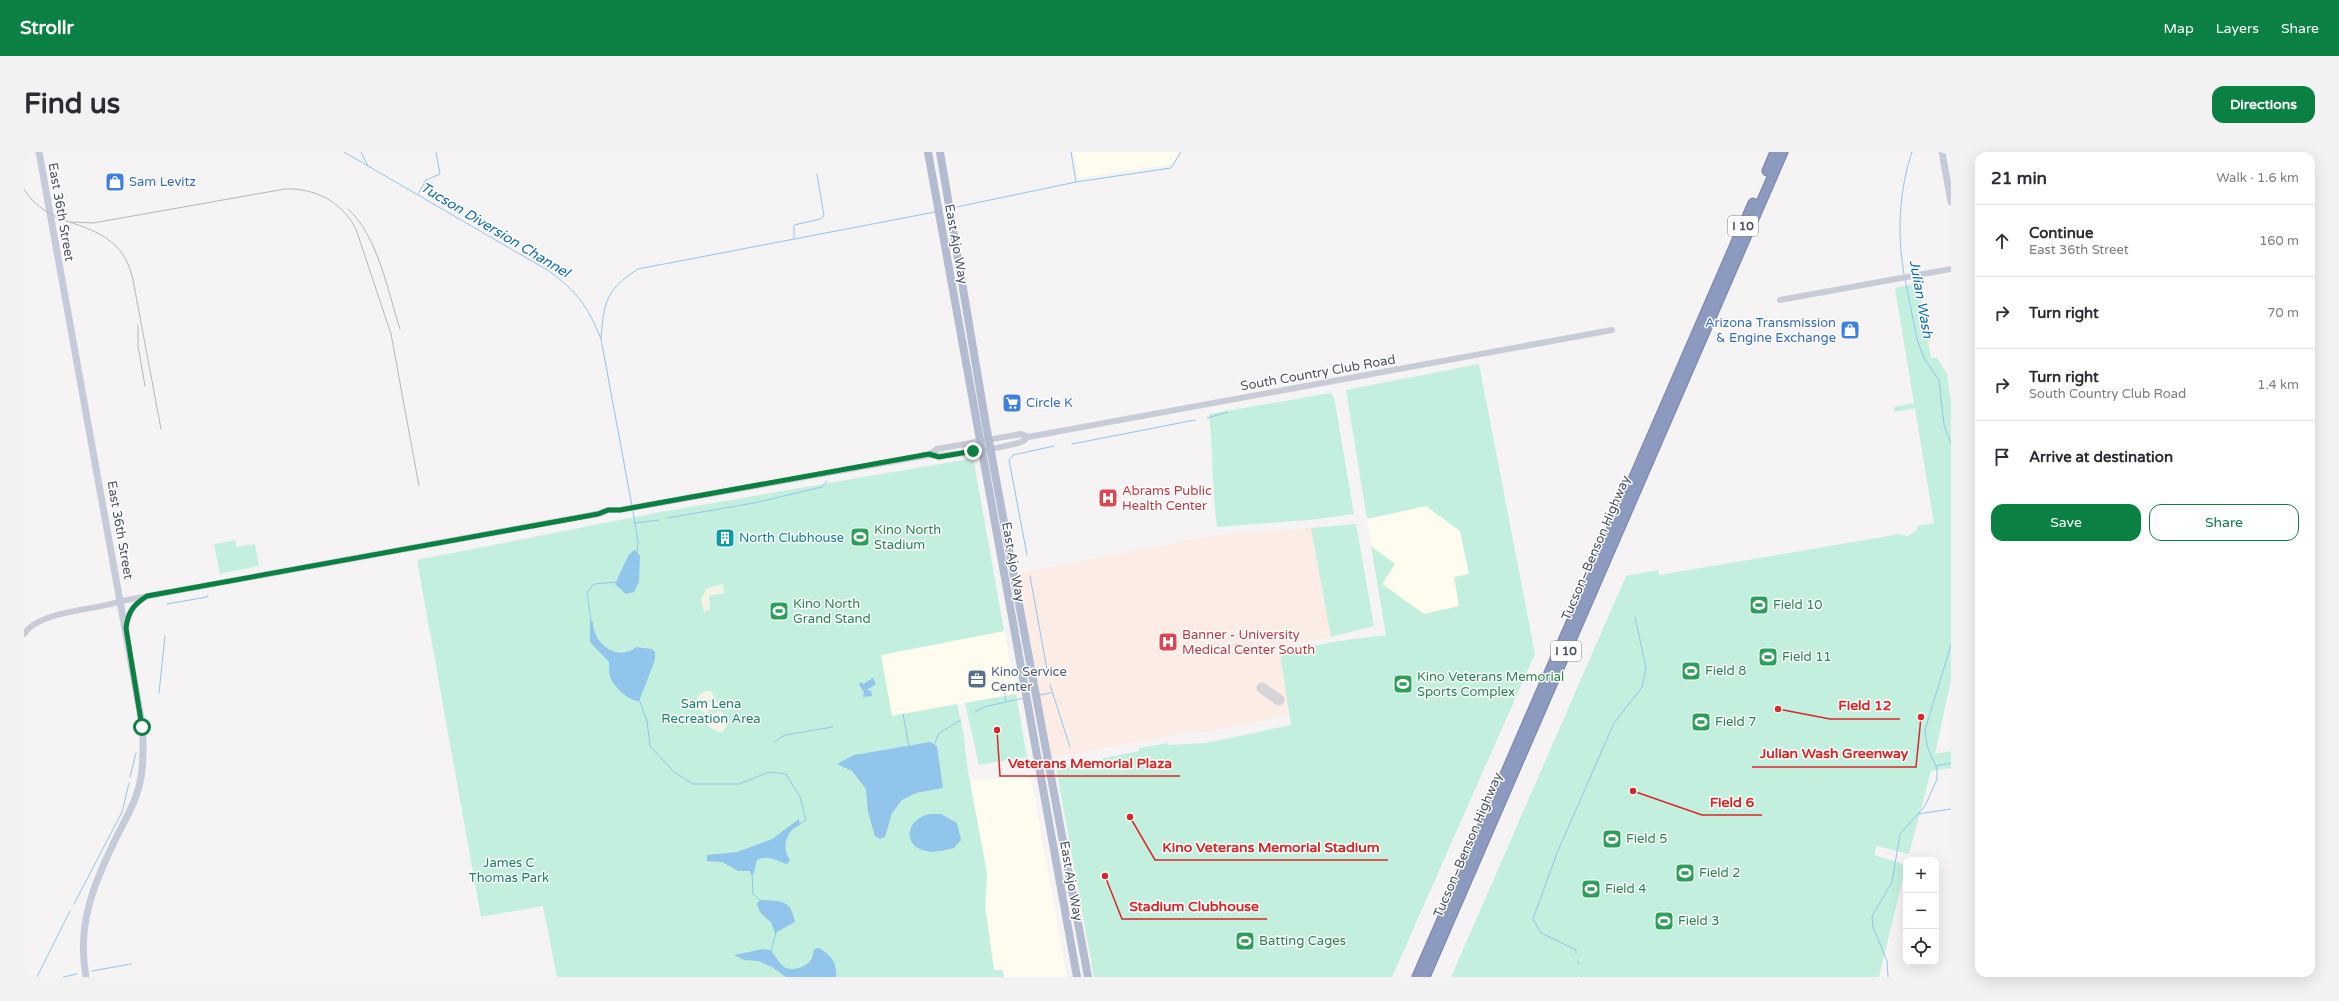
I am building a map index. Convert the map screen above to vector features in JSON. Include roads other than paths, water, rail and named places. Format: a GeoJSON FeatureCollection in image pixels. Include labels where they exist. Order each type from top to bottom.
{"type":"FeatureCollection","features":[{"type":"Feature","properties":{"kind":"highway","name":"Tucson–Benson Highway"},"geometry":{"type":"LineString","coordinates":[[1417,977],[1775,152]]}},
{"type":"Feature","properties":{"kind":"highway","name":"Tucson–Benson Highway"},"geometry":{"type":"LineString","coordinates":[[1425,977],[1783,152]]}},
{"type":"Feature","properties":{"kind":"main road","name":"East 36th Street"},"geometry":{"type":"LineString","coordinates":[[39,152],[46,204],[126,628],[143,729],[143,755],[139,790],[95,883],[86,914],[83,942],[86,977]]}},
{"type":"Feature","properties":{"kind":"main road","name":"East Ajo Way"},"geometry":{"type":"LineString","coordinates":[[928,152],[960,336],[1077,977]]}},
{"type":"Feature","properties":{"kind":"main road","name":"East Ajo Way"},"geometry":{"type":"LineString","coordinates":[[940,152],[990,444],[1088,977]]}},
{"type":"Feature","properties":{"kind":"main road"},"geometry":{"type":"LineString","coordinates":[[1942,152],[1951,202]]}},
{"type":"Feature","properties":{"kind":"main road"},"geometry":{"type":"LineString","coordinates":[[960,336],[971,334]]}},
{"type":"Feature","properties":{"kind":"street"},"geometry":{"type":"LineString","coordinates":[[1780,300],[1951,269]]}},
{"type":"Feature","properties":{"kind":"street","name":"South Country Club Road"},"geometry":{"type":"LineString","coordinates":[[24,634],[29,626],[40,621],[106,607],[121,601],[147,596],[602,513],[611,514],[619,510],[929,454],[937,449],[990,444],[1021,434],[1028,437],[1612,330]]}},
{"type":"Feature","properties":{"kind":"street"},"geometry":{"type":"LineString","coordinates":[[126,628],[128,614],[132,607],[147,596]]}},
{"type":"Feature","properties":{"kind":"water"},"geometry":{"type":"Polygon","coordinates":[[[635,550],[640,556],[639,582],[634,592],[626,594],[615,584],[629,554],[635,550]]]}},
{"type":"Feature","properties":{"kind":"water"},"geometry":{"type":"Polygon","coordinates":[[[590,621],[593,622],[597,638],[608,649],[622,653],[636,647],[652,649],[655,652],[655,660],[639,701],[626,696],[614,684],[609,673],[609,662],[590,642],[590,621]]]}},
{"type":"Feature","properties":{"kind":"water"},"geometry":{"type":"Polygon","coordinates":[[[873,678],[876,684],[867,690],[871,691],[872,696],[863,697],[864,693],[859,684],[861,682],[863,684],[873,678]]]}},
{"type":"Feature","properties":{"kind":"water"},"geometry":{"type":"Polygon","coordinates":[[[930,742],[937,746],[943,788],[916,793],[902,800],[892,813],[885,837],[880,839],[875,836],[868,812],[866,789],[852,771],[837,764],[854,755],[930,742]]]}},
{"type":"Feature","properties":{"kind":"water"},"geometry":{"type":"Polygon","coordinates":[[[930,814],[941,814],[957,823],[961,840],[954,848],[929,852],[918,848],[913,844],[910,838],[911,827],[915,821],[930,814]]]}},
{"type":"Feature","properties":{"kind":"water"},"geometry":{"type":"Polygon","coordinates":[[[799,819],[800,825],[791,831],[786,840],[787,855],[790,860],[787,864],[769,858],[761,858],[757,860],[754,873],[751,875],[750,871],[738,871],[722,862],[707,861],[707,855],[737,852],[772,839],[799,819]]]}},
{"type":"Feature","properties":{"kind":"water"},"geometry":{"type":"Polygon","coordinates":[[[761,900],[779,901],[784,903],[791,909],[795,922],[775,933],[771,922],[760,912],[757,903],[761,900]]]}},
{"type":"Feature","properties":{"kind":"water"},"geometry":{"type":"Polygon","coordinates":[[[819,948],[830,956],[834,963],[836,977],[786,977],[772,967],[758,961],[744,960],[734,955],[763,949],[770,950],[784,967],[795,969],[807,964],[812,958],[814,949],[819,948]]]}},
{"type":"Feature","properties":{"kind":"waterway","name":"Tucson Diversion Channel"},"geometry":{"type":"LineString","coordinates":[[344,152],[549,271],[581,300],[601,339],[632,506]]}},
{"type":"Feature","properties":{"kind":"waterway"},"geometry":{"type":"LineString","coordinates":[[361,152],[368,166]]}},
{"type":"Feature","properties":{"kind":"waterway"},"geometry":{"type":"LineString","coordinates":[[418,194],[426,180],[440,174],[436,152]]}},
{"type":"Feature","properties":{"kind":"waterway"},"geometry":{"type":"LineString","coordinates":[[952,208],[1076,182],[1071,152]]}},
{"type":"Feature","properties":{"kind":"waterway"},"geometry":{"type":"LineString","coordinates":[[1076,182],[1171,168],[1181,152]]}},
{"type":"Feature","properties":{"kind":"waterway","name":"Julian Wash"},"geometry":{"type":"LineString","coordinates":[[1904,274],[1900,243],[1900,212],[1904,181],[1912,152]]}},
{"type":"Feature","properties":{"kind":"waterway"},"geometry":{"type":"LineString","coordinates":[[794,238],[794,225],[820,219],[824,216],[817,174]]}},
{"type":"Feature","properties":{"kind":"waterway"},"geometry":{"type":"LineString","coordinates":[[601,338],[606,305],[613,290],[627,276],[638,269],[935,212]]}},
{"type":"Feature","properties":{"kind":"waterway","name":"Julian Wash"},"geometry":{"type":"LineString","coordinates":[[1905,279],[1917,339],[1924,358],[1939,380],[1944,425],[1951,443]]}},
{"type":"Feature","properties":{"kind":"waterway"},"geometry":{"type":"LineString","coordinates":[[1207,418],[1228,412]]}},
{"type":"Feature","properties":{"kind":"waterway"},"geometry":{"type":"LineString","coordinates":[[1072,444],[1195,420]]}},
{"type":"Feature","properties":{"kind":"waterway"},"geometry":{"type":"LineString","coordinates":[[1027,555],[1009,460],[1013,455],[1054,446]]}},
{"type":"Feature","properties":{"kind":"waterway"},"geometry":{"type":"LineString","coordinates":[[667,518],[754,503],[822,487],[827,481]]}},
{"type":"Feature","properties":{"kind":"waterway","name":"Tucson Diversion Channel"},"geometry":{"type":"LineString","coordinates":[[633,511],[638,542],[637,553]]}},
{"type":"Feature","properties":{"kind":"waterway"},"geometry":{"type":"LineString","coordinates":[[635,523],[659,520]]}},
{"type":"Feature","properties":{"kind":"waterway"},"geometry":{"type":"LineString","coordinates":[[1030,576],[1048,675]]}},
{"type":"Feature","properties":{"kind":"waterway","name":"Tucson Diversion Channel"},"geometry":{"type":"LineString","coordinates":[[591,621],[587,592],[594,584],[617,582]]}},
{"type":"Feature","properties":{"kind":"waterway"},"geometry":{"type":"LineString","coordinates":[[167,604],[207,597],[208,595]]}},
{"type":"Feature","properties":{"kind":"waterway"},"geometry":{"type":"LineString","coordinates":[[1576,953],[1576,950],[1541,933],[1533,919],[1557,853],[1614,723],[1642,687],[1646,668],[1635,617]]}},
{"type":"Feature","properties":{"kind":"waterway"},"geometry":{"type":"LineString","coordinates":[[159,693],[165,636]]}},
{"type":"Feature","properties":{"kind":"waterway","name":"Julian Wash"},"geometry":{"type":"LineString","coordinates":[[1888,977],[1887,961],[1873,927],[1872,916],[1892,882],[1900,834],[1925,806],[1937,779],[1937,769],[1927,746],[1925,730],[1951,645]]}},
{"type":"Feature","properties":{"kind":"waterway"},"geometry":{"type":"LineString","coordinates":[[1003,682],[1006,701]]}},
{"type":"Feature","properties":{"kind":"waterway"},"geometry":{"type":"LineString","coordinates":[[1050,685],[1070,747]]}},
{"type":"Feature","properties":{"kind":"waterway"},"geometry":{"type":"LineString","coordinates":[[1040,695],[1051,693]]}},
{"type":"Feature","properties":{"kind":"waterway"},"geometry":{"type":"LineString","coordinates":[[975,712],[984,707],[1023,698]]}},
{"type":"Feature","properties":{"kind":"waterway","name":"Tucson Diversion Channel"},"geometry":{"type":"LineString","coordinates":[[639,699],[647,721],[650,746],[674,772],[693,784],[739,784],[769,772],[786,774],[800,797],[806,820],[799,824]]}},
{"type":"Feature","properties":{"kind":"waterway"},"geometry":{"type":"LineString","coordinates":[[903,714],[909,746]]}},
{"type":"Feature","properties":{"kind":"waterway"},"geometry":{"type":"LineString","coordinates":[[935,743],[939,733],[961,720]]}},
{"type":"Feature","properties":{"kind":"waterway"},"geometry":{"type":"LineString","coordinates":[[774,742],[785,735],[833,727]]}},
{"type":"Feature","properties":{"kind":"waterway"},"geometry":{"type":"LineString","coordinates":[[130,777],[136,753]]}},
{"type":"Feature","properties":{"kind":"waterway"},"geometry":{"type":"LineString","coordinates":[[1936,766],[1951,763]]}},
{"type":"Feature","properties":{"kind":"waterway"},"geometry":{"type":"LineString","coordinates":[[74,904],[122,812],[129,783]]}},
{"type":"Feature","properties":{"kind":"waterway"},"geometry":{"type":"LineString","coordinates":[[1918,814],[1951,809]]}},
{"type":"Feature","properties":{"kind":"waterway","name":"Tucson Diversion Channel"},"geometry":{"type":"LineString","coordinates":[[752,873],[753,894],[761,901]]}},
{"type":"Feature","properties":{"kind":"waterway"},"geometry":{"type":"LineString","coordinates":[[37,977],[70,911]]}},
{"type":"Feature","properties":{"kind":"waterway","name":"Tucson Diversion Channel"},"geometry":{"type":"LineString","coordinates":[[771,952],[776,932]]}},
{"type":"Feature","properties":{"kind":"waterway"},"geometry":{"type":"LineString","coordinates":[[92,971],[131,964]]}},
{"type":"Feature","properties":{"kind":"waterway"},"geometry":{"type":"LineString","coordinates":[[63,977],[77,974]]}},
{"type":"Feature","properties":{"kind":"railway"},"geometry":{"type":"LineString","coordinates":[[24,189],[36,204],[51,214],[99,234],[114,244],[125,259],[133,280],[161,429]]}},
{"type":"Feature","properties":{"kind":"railway"},"geometry":{"type":"LineString","coordinates":[[71,222],[93,223],[285,189],[307,191],[326,198],[335,204],[350,219],[356,229],[391,334],[419,486]]}},
{"type":"Feature","properties":{"kind":"railway"},"geometry":{"type":"LineString","coordinates":[[348,209],[358,220],[367,234],[381,265],[400,329]]}},
{"type":"Feature","properties":{"kind":"railway"},"geometry":{"type":"LineString","coordinates":[[138,325],[138,346],[145,386]]}},
{"type":"Feature","properties":{"kind":"place","name":"Sam Levitz"},"geometry":{"type":"Point","coordinates":[115,182]}},
{"type":"Feature","properties":{"kind":"place","name":"Arizona Transmission & Engine Exchange"},"geometry":{"type":"Point","coordinates":[1850,330]}},
{"type":"Feature","properties":{"kind":"place","name":"Circle K"},"geometry":{"type":"Point","coordinates":[1012,403]}},
{"type":"Feature","properties":{"kind":"place","name":"Abrams Public Health Center"},"geometry":{"type":"Point","coordinates":[1108,498]}},
{"type":"Feature","properties":{"kind":"place","name":"Kino North Stadium"},"geometry":{"type":"Point","coordinates":[860,537]}},
{"type":"Feature","properties":{"kind":"place","name":"North Clubhouse"},"geometry":{"type":"Point","coordinates":[725,538]}},
{"type":"Feature","properties":{"kind":"place","name":"Field 10"},"geometry":{"type":"Point","coordinates":[1759,605]}},
{"type":"Feature","properties":{"kind":"place","name":"Kino North Grand Stand"},"geometry":{"type":"Point","coordinates":[779,611]}},
{"type":"Feature","properties":{"kind":"place","name":"Banner - University Medical Center South"},"geometry":{"type":"Point","coordinates":[1168,642]}},
{"type":"Feature","properties":{"kind":"place","name":"Field 11"},"geometry":{"type":"Point","coordinates":[1768,657]}},
{"type":"Feature","properties":{"kind":"place","name":"Field 8"},"geometry":{"type":"Point","coordinates":[1691,671]}},
{"type":"Feature","properties":{"kind":"place","name":"Kino Service Center"},"geometry":{"type":"Point","coordinates":[977,679]}},
{"type":"Feature","properties":{"kind":"place","name":"Kino Veterans Memorial Sports Complex"},"geometry":{"type":"Point","coordinates":[1403,684]}},
{"type":"Feature","properties":{"kind":"place","name":"Field 12"},"geometry":{"type":"Point","coordinates":[1778,709]}},
{"type":"Feature","properties":{"kind":"place","name":"Julian Wash Greenway"},"geometry":{"type":"Point","coordinates":[1921,717]}},
{"type":"Feature","properties":{"kind":"place","name":"Field 7"},"geometry":{"type":"Point","coordinates":[1701,722]}},
{"type":"Feature","properties":{"kind":"place","name":"Veterans Memorial Plaza"},"geometry":{"type":"Point","coordinates":[997,730]}},
{"type":"Feature","properties":{"kind":"place","name":"Field 6"},"geometry":{"type":"Point","coordinates":[1633,791]}},
{"type":"Feature","properties":{"kind":"place","name":"Kino Veterans Memorial Stadium"},"geometry":{"type":"Point","coordinates":[1130,817]}},
{"type":"Feature","properties":{"kind":"place","name":"Field 5"},"geometry":{"type":"Point","coordinates":[1612,839]}},
{"type":"Feature","properties":{"kind":"place","name":"Field 2"},"geometry":{"type":"Point","coordinates":[1685,873]}},
{"type":"Feature","properties":{"kind":"place","name":"Stadium Clubhouse"},"geometry":{"type":"Point","coordinates":[1105,876]}},
{"type":"Feature","properties":{"kind":"place","name":"Field 4"},"geometry":{"type":"Point","coordinates":[1591,889]}},
{"type":"Feature","properties":{"kind":"place","name":"Field 3"},"geometry":{"type":"Point","coordinates":[1664,921]}},
{"type":"Feature","properties":{"kind":"place","name":"Batting Cages"},"geometry":{"type":"Point","coordinates":[1245,941]}},
{"type":"Feature","properties":{"kind":"park label","name":"Sam Lena Recreation Area"},"geometry":{"type":"Point","coordinates":[711,712]}},
{"type":"Feature","properties":{"kind":"park label","name":"James C Thomas Park"},"geometry":{"type":"Point","coordinates":[509,870]}}]}
